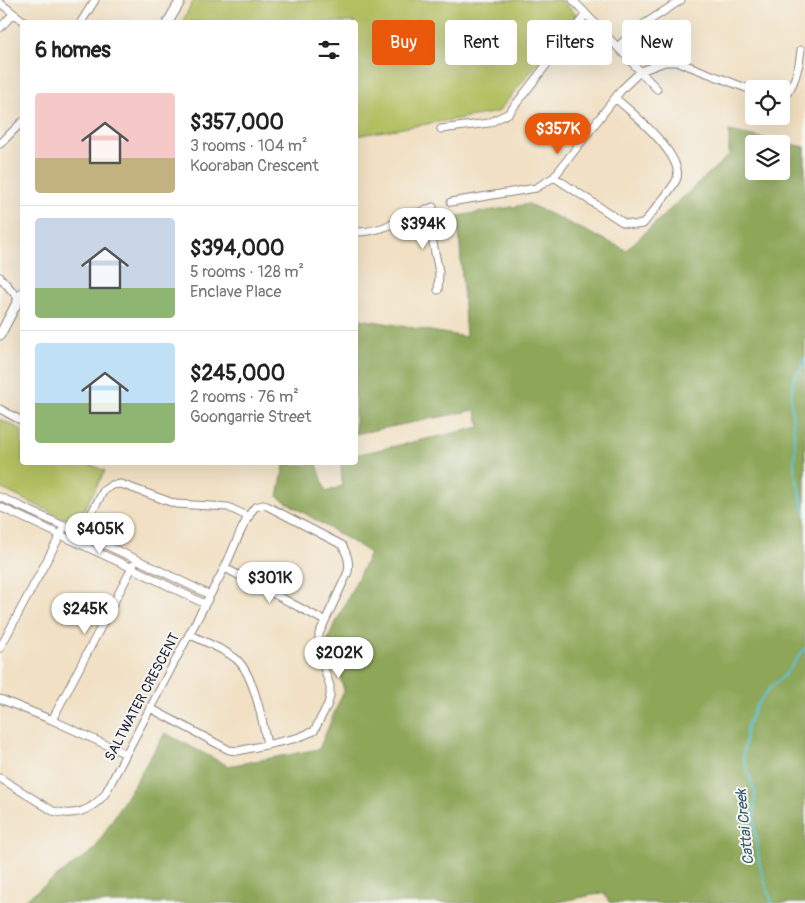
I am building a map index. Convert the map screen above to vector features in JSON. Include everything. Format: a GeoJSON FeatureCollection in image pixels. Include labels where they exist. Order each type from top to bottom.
{"type":"FeatureCollection","features":[{"type":"Feature","properties":{"kind":"street"},"geometry":{"type":"LineString","coordinates":[[82,20],[95,0]]}},
{"type":"Feature","properties":{"kind":"street"},"geometry":{"type":"LineString","coordinates":[[169,20],[181,0]]}},
{"type":"Feature","properties":{"kind":"street"},"geometry":{"type":"LineString","coordinates":[[573,0],[657,89]]}},
{"type":"Feature","properties":{"kind":"street"},"geometry":{"type":"LineString","coordinates":[[617,47],[638,28],[681,0]]}},
{"type":"Feature","properties":{"kind":"street"},"geometry":{"type":"LineString","coordinates":[[3,8],[21,20]]}},
{"type":"Feature","properties":{"kind":"street"},"geometry":{"type":"LineString","coordinates":[[0,28],[13,14]]}},
{"type":"Feature","properties":{"kind":"street"},"geometry":{"type":"LineString","coordinates":[[441,129],[489,123],[509,113],[586,14]]}},
{"type":"Feature","properties":{"kind":"street"},"geometry":{"type":"LineString","coordinates":[[790,90],[800,62],[801,50]]}},
{"type":"Feature","properties":{"kind":"street"},"geometry":{"type":"LineString","coordinates":[[451,202],[536,188],[554,177],[615,98],[641,71],[665,62],[678,62],[745,88]]}},
{"type":"Feature","properties":{"kind":"street"},"geometry":{"type":"LineString","coordinates":[[554,177],[624,223],[643,224],[677,179],[677,165],[651,130],[615,98]]}},
{"type":"Feature","properties":{"kind":"street"},"geometry":{"type":"LineString","coordinates":[[0,144],[20,124]]}},
{"type":"Feature","properties":{"kind":"street"},"geometry":{"type":"LineString","coordinates":[[358,232],[378,230],[429,208],[439,272],[438,290]]}},
{"type":"Feature","properties":{"kind":"street"},"geometry":{"type":"LineString","coordinates":[[0,277],[20,295]]}},
{"type":"Feature","properties":{"kind":"street"},"geometry":{"type":"LineString","coordinates":[[0,334],[20,298]]}},
{"type":"Feature","properties":{"kind":"street"},"geometry":{"type":"LineString","coordinates":[[0,409],[20,420]]}},
{"type":"Feature","properties":{"kind":"street"},"geometry":{"type":"LineString","coordinates":[[76,542],[104,490],[109,486],[118,484],[176,504],[228,507],[249,517]]}},
{"type":"Feature","properties":{"kind":"street"},"geometry":{"type":"LineString","coordinates":[[0,496],[210,595]]}},
{"type":"Feature","properties":{"kind":"street","name":"SALTWATER CRESCENT"},"geometry":{"type":"LineString","coordinates":[[0,778],[53,812],[77,813],[93,806],[105,794],[256,506],[267,506],[342,544],[350,564],[325,621]]}},
{"type":"Feature","properties":{"kind":"street"},"geometry":{"type":"LineString","coordinates":[[0,507],[205,604]]}},
{"type":"Feature","properties":{"kind":"street"},"geometry":{"type":"LineString","coordinates":[[0,648],[64,527]]}},
{"type":"Feature","properties":{"kind":"street"},"geometry":{"type":"LineString","coordinates":[[52,720],[136,559]]}},
{"type":"Feature","properties":{"kind":"street"},"geometry":{"type":"LineString","coordinates":[[150,708],[229,750],[238,751],[267,745],[306,736],[314,731],[328,704],[330,686],[317,644],[325,621],[225,568]]}},
{"type":"Feature","properties":{"kind":"street"},"geometry":{"type":"LineString","coordinates":[[189,634],[234,656],[243,665],[249,677],[267,745]]}},
{"type":"Feature","properties":{"kind":"street"},"geometry":{"type":"LineString","coordinates":[[0,699],[52,720],[126,754]]}},
{"type":"Feature","properties":{"kind":"green space"},"geometry":{"type":"Polygon","coordinates":[[[194,0],[561,0],[577,15],[573,20],[527,20],[527,65],[536,65],[498,112],[358,135],[358,20],[183,20],[194,0]]]}},
{"type":"Feature","properties":{"kind":"green space"},"geometry":{"type":"Polygon","coordinates":[[[729,131],[748,135],[745,135],[745,180],[790,180],[790,144],[805,147],[805,903],[610,903],[603,893],[553,903],[20,903],[94,850],[165,733],[228,766],[319,749],[344,690],[328,639],[370,553],[278,497],[284,465],[317,465],[326,492],[342,486],[341,465],[358,465],[358,454],[480,427],[475,410],[358,433],[358,319],[466,337],[458,216],[529,204],[626,250],[729,155],[729,131]]]}},
{"type":"Feature","properties":{"kind":"green space"},"geometry":{"type":"Polygon","coordinates":[[[0,419],[20,429],[20,465],[92,465],[105,471],[76,524],[0,488],[0,419]]]}},
{"type":"Feature","properties":{"kind":"waterway","name":"Cattai Creek"},"geometry":{"type":"LineString","coordinates":[[805,358],[801,370],[794,377],[791,399],[795,445],[794,468],[805,514]]}},
{"type":"Feature","properties":{"kind":"waterway","name":"Cattai Creek"},"geometry":{"type":"LineString","coordinates":[[772,903],[760,867],[754,825],[755,792],[743,757],[747,726],[756,706],[769,689],[785,675],[805,648]]}}]}
